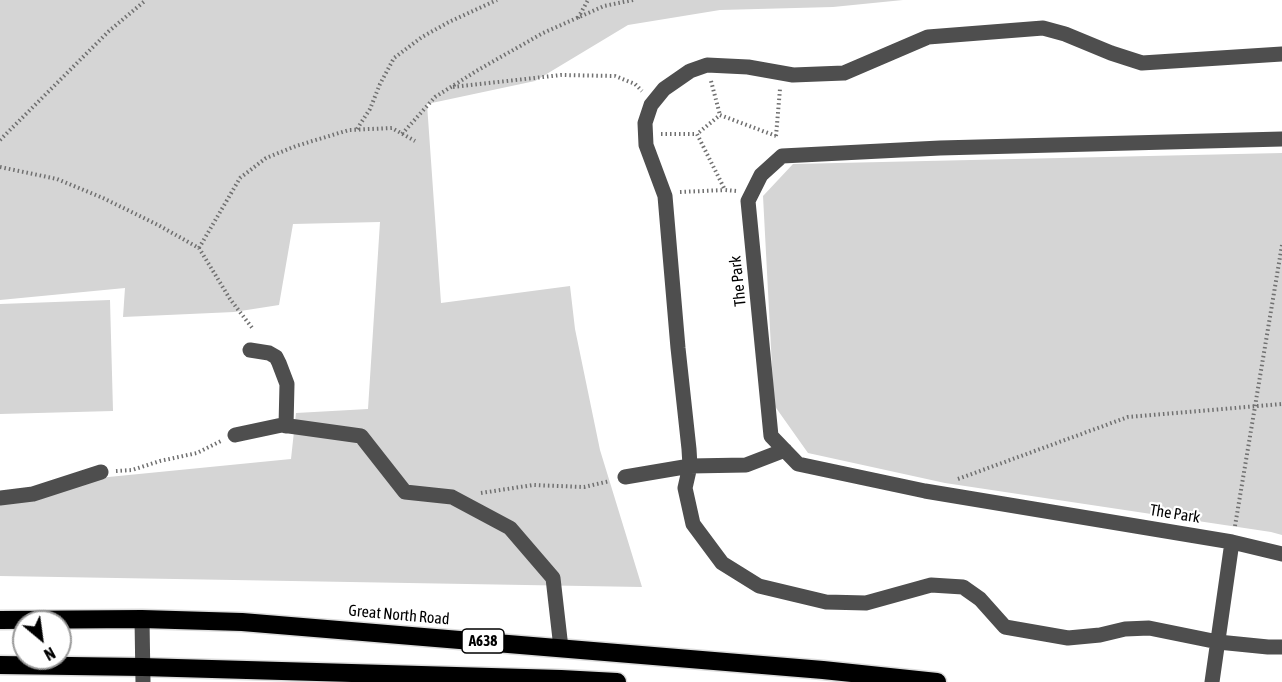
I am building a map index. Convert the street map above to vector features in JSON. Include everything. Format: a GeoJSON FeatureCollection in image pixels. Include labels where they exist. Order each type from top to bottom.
{"type":"FeatureCollection","features":[{"type":"Feature","properties":{"kind":"highway","name":"Great North Road"},"geometry":{"type":"LineString","coordinates":[[0,620],[142,619],[242,622],[823,670],[937,682]]}},
{"type":"Feature","properties":{"kind":"highway","name":"A638"},"geometry":{"type":"LineString","coordinates":[[0,665],[142,675],[537,678],[617,682]]}},
{"type":"Feature","properties":{"kind":"street"},"geometry":{"type":"LineString","coordinates":[[1282,54],[1142,63],[1065,34],[1042,28],[928,37],[844,73],[793,75],[748,67],[707,65],[690,71],[664,89],[651,105],[645,123],[646,145],[665,195],[690,466],[685,488],[693,524],[722,563],[759,586],[826,602],[866,603],[931,585],[963,587],[980,599],[1005,627],[1068,638],[1100,636],[1125,629],[1149,628],[1218,642],[1282,647]]}},
{"type":"Feature","properties":{"kind":"street"},"geometry":{"type":"LineString","coordinates":[[752,192],[761,175],[782,156],[940,148],[1282,139]]}},
{"type":"Feature","properties":{"kind":"street","name":"The Park"},"geometry":{"type":"LineString","coordinates":[[752,192],[748,201],[771,436],[798,464],[925,491],[1232,542],[1282,554]]}},
{"type":"Feature","properties":{"kind":"street"},"geometry":{"type":"LineString","coordinates":[[250,350],[269,353],[276,357],[279,363],[287,384],[286,426]]}},
{"type":"Feature","properties":{"kind":"street"},"geometry":{"type":"LineString","coordinates":[[235,435],[282,425],[361,436],[405,492],[452,497],[510,528],[553,578],[561,648]]}},
{"type":"Feature","properties":{"kind":"street"},"geometry":{"type":"LineString","coordinates":[[625,477],[690,466],[746,465],[785,450]]}},
{"type":"Feature","properties":{"kind":"street"},"geometry":{"type":"LineString","coordinates":[[0,498],[33,494],[101,472]]}},
{"type":"Feature","properties":{"kind":"street"},"geometry":{"type":"LineString","coordinates":[[1212,682],[1232,542]]}},
{"type":"Feature","properties":{"kind":"street"},"geometry":{"type":"LineString","coordinates":[[142,619],[142,675]]}},
{"type":"Feature","properties":{"kind":"path"},"geometry":{"type":"LineString","coordinates":[[0,140],[110,31],[146,0]]}},
{"type":"Feature","properties":{"kind":"path"},"geometry":{"type":"LineString","coordinates":[[357,129],[370,109],[394,58],[422,37],[497,0]]}},
{"type":"Feature","properties":{"kind":"path"},"geometry":{"type":"LineString","coordinates":[[578,18],[588,0]]}},
{"type":"Feature","properties":{"kind":"path"},"geometry":{"type":"LineString","coordinates":[[599,0],[604,6]]}},
{"type":"Feature","properties":{"kind":"path"},"geometry":{"type":"LineString","coordinates":[[402,134],[435,98],[478,70],[534,39],[604,6],[633,0]]}},
{"type":"Feature","properties":{"kind":"path"},"geometry":{"type":"LineString","coordinates":[[707,65],[720,115]]}},
{"type":"Feature","properties":{"kind":"path"},"geometry":{"type":"LineString","coordinates":[[781,73],[776,141],[782,156]]}},
{"type":"Feature","properties":{"kind":"path"},"geometry":{"type":"LineString","coordinates":[[450,88],[561,75],[615,76],[635,84],[654,101]]}},
{"type":"Feature","properties":{"kind":"path"},"geometry":{"type":"LineString","coordinates":[[720,115],[776,136]]}},
{"type":"Feature","properties":{"kind":"path"},"geometry":{"type":"LineString","coordinates":[[645,134],[697,134],[720,115]]}},
{"type":"Feature","properties":{"kind":"path"},"geometry":{"type":"LineString","coordinates":[[199,248],[240,178],[267,158],[296,146],[357,129],[392,128],[415,141]]}},
{"type":"Feature","properties":{"kind":"path"},"geometry":{"type":"LineString","coordinates":[[697,134],[724,190]]}},
{"type":"Feature","properties":{"kind":"path"},"geometry":{"type":"LineString","coordinates":[[0,167],[57,178],[158,225],[199,248],[253,330]]}},
{"type":"Feature","properties":{"kind":"path"},"geometry":{"type":"LineString","coordinates":[[665,195],[684,191],[752,192]]}},
{"type":"Feature","properties":{"kind":"path"},"geometry":{"type":"LineString","coordinates":[[1232,542],[1282,245]]}},
{"type":"Feature","properties":{"kind":"path"},"geometry":{"type":"LineString","coordinates":[[957,479],[1128,417],[1282,404]]}},
{"type":"Feature","properties":{"kind":"path"},"geometry":{"type":"LineString","coordinates":[[101,472],[132,470],[197,453],[235,435]]}},
{"type":"Feature","properties":{"kind":"path"},"geometry":{"type":"LineString","coordinates":[[452,497],[533,485],[584,487],[625,477]]}},
{"type":"Feature","properties":{"kind":"shaded area"},"geometry":{"type":"Polygon","coordinates":[[[0,0],[903,0],[833,7],[720,10],[628,25],[535,81],[427,104],[441,303],[570,286],[575,329],[600,450],[642,587],[0,576],[0,504],[78,480],[291,459],[296,413],[368,409],[380,222],[293,224],[279,305],[234,312],[123,317],[125,288],[0,300],[0,0]]]}},
{"type":"Feature","properties":{"kind":"shaded area"},"geometry":{"type":"Polygon","coordinates":[[[1282,153],[1282,535],[945,483],[808,453],[774,405],[763,196],[793,164],[1282,153]]]}},
{"type":"Feature","properties":{"kind":"shaded area"},"geometry":{"type":"Polygon","coordinates":[[[110,300],[113,411],[0,414],[0,304],[110,300]]]}}]}
